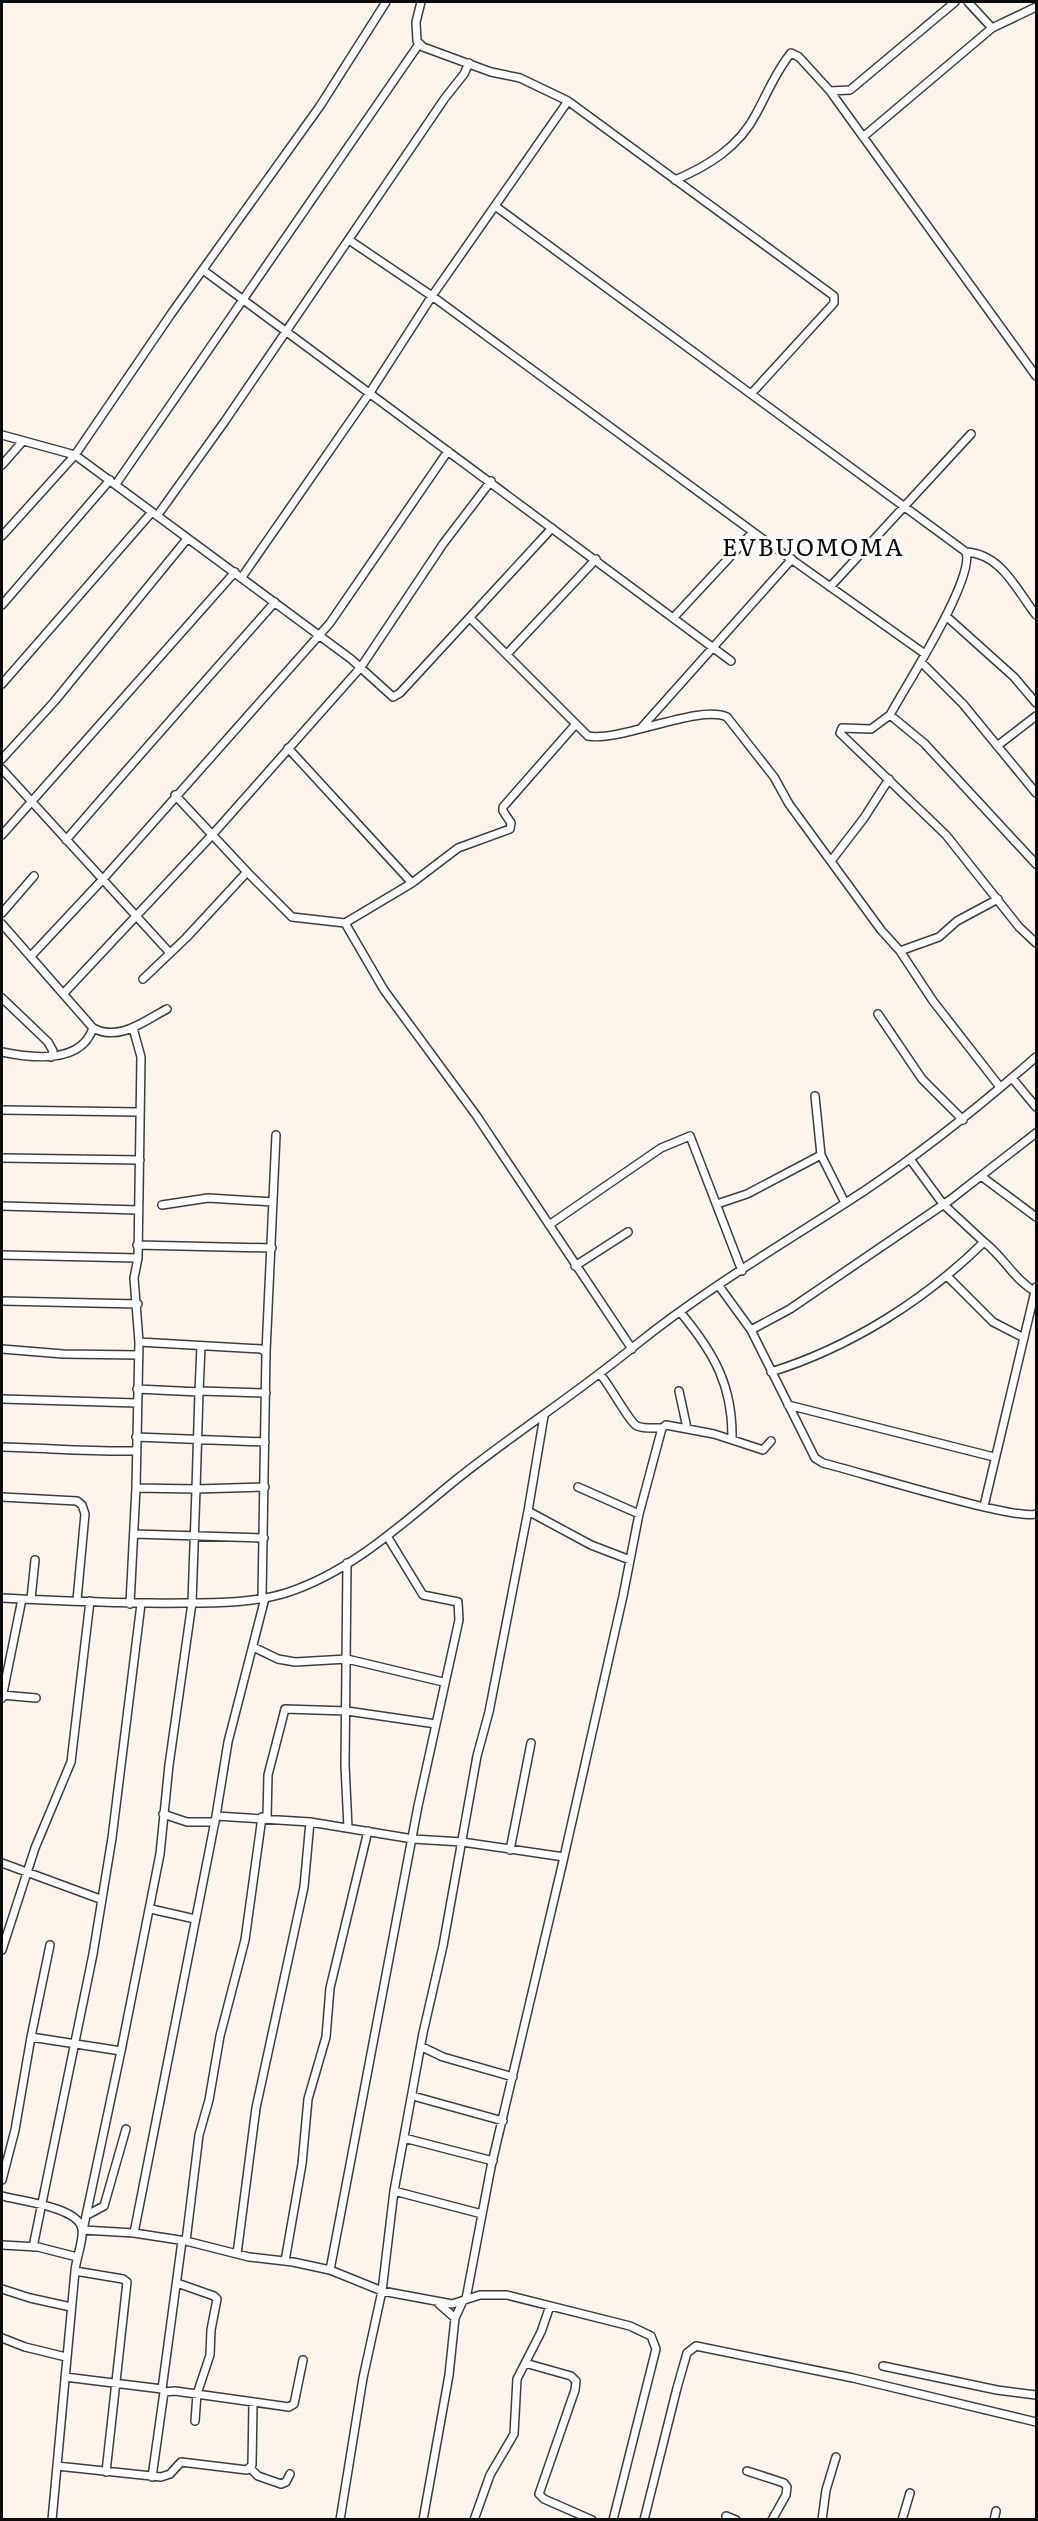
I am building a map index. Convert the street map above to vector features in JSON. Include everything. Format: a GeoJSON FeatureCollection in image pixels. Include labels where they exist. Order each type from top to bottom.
{"type":"FeatureCollection","features":[{"type":"Feature","properties":{"kind":"street"},"geometry":{"type":"LineString","coordinates":[[2,536],[75,455],[202,270],[320,106],[386,2]]}},
{"type":"Feature","properties":{"kind":"street"},"geometry":{"type":"LineString","coordinates":[[2,605],[113,482],[243,300],[419,44],[416,22],[421,2]]}},
{"type":"Feature","properties":{"kind":"street"},"geometry":{"type":"LineString","coordinates":[[830,91],[850,90],[955,2]]}},
{"type":"Feature","properties":{"kind":"street"},"geometry":{"type":"LineString","coordinates":[[968,2],[992,28]]}},
{"type":"Feature","properties":{"kind":"street"},"geometry":{"type":"LineString","coordinates":[[863,137],[992,28],[1036,7]]}},
{"type":"Feature","properties":{"kind":"street"},"geometry":{"type":"LineString","coordinates":[[419,44],[499,75],[520,78],[568,101],[836,298],[751,394]]}},
{"type":"Feature","properties":{"kind":"street"},"geometry":{"type":"LineString","coordinates":[[675,180],[698,170],[724,153],[742,135],[755,117],[791,53],[799,57],[830,91],[1036,376]]}},
{"type":"Feature","properties":{"kind":"street"},"geometry":{"type":"LineString","coordinates":[[2,684],[154,514],[285,333],[469,63]]}},
{"type":"Feature","properties":{"kind":"street"},"geometry":{"type":"LineString","coordinates":[[242,577],[369,394],[432,296],[568,101]]}},
{"type":"Feature","properties":{"kind":"street"},"geometry":{"type":"LineString","coordinates":[[495,206],[966,552],[984,555],[1006,572],[1036,615]]}},
{"type":"Feature","properties":{"kind":"street"},"geometry":{"type":"LineString","coordinates":[[349,240],[432,296],[753,532],[926,654]]}},
{"type":"Feature","properties":{"kind":"street"},"geometry":{"type":"LineString","coordinates":[[202,270],[285,333],[491,481],[731,661]]}},
{"type":"Feature","properties":{"kind":"street"},"geometry":{"type":"LineString","coordinates":[[831,587],[971,434]]}},
{"type":"Feature","properties":{"kind":"street"},"geometry":{"type":"LineString","coordinates":[[2,435],[75,455],[361,667],[391,696],[396,696],[471,619],[552,528]]}},
{"type":"Feature","properties":{"kind":"street"},"geometry":{"type":"LineString","coordinates":[[2,465],[23,441]]}},
{"type":"Feature","properties":{"kind":"street"},"geometry":{"type":"LineString","coordinates":[[31,956],[104,878],[175,795],[330,623],[448,450]]}},
{"type":"Feature","properties":{"kind":"street"},"geometry":{"type":"LineString","coordinates":[[64,993],[213,834],[361,667],[443,544],[491,481]]}},
{"type":"Feature","properties":{"kind":"street"},"geometry":{"type":"LineString","coordinates":[[674,617],[753,532]]}},
{"type":"Feature","properties":{"kind":"street"},"geometry":{"type":"LineString","coordinates":[[2,759],[54,702],[187,539]]}},
{"type":"Feature","properties":{"kind":"street"},"geometry":{"type":"LineString","coordinates":[[966,552],[966,568],[946,616],[890,716],[871,729],[847,726],[842,728],[840,734],[946,835],[1026,936],[1036,943]]}},
{"type":"Feature","properties":{"kind":"street"},"geometry":{"type":"LineString","coordinates":[[507,654],[596,559]]}},
{"type":"Feature","properties":{"kind":"street"},"geometry":{"type":"LineString","coordinates":[[642,727],[792,560]]}},
{"type":"Feature","properties":{"kind":"street"},"geometry":{"type":"LineString","coordinates":[[2,835],[235,572]]}},
{"type":"Feature","properties":{"kind":"street"},"geometry":{"type":"LineString","coordinates":[[66,840],[166,727],[225,655],[274,602]]}},
{"type":"Feature","properties":{"kind":"street"},"geometry":{"type":"LineString","coordinates":[[946,616],[1014,677],[1036,704]]}},
{"type":"Feature","properties":{"kind":"street"},"geometry":{"type":"LineString","coordinates":[[471,619],[575,725],[592,737],[714,715],[727,717],[774,777],[789,804],[881,930],[900,951],[933,1001],[1000,1087]]}},
{"type":"Feature","properties":{"kind":"street"},"geometry":{"type":"LineString","coordinates":[[921,662],[963,704],[1036,793]]}},
{"type":"Feature","properties":{"kind":"street"},"geometry":{"type":"LineString","coordinates":[[890,716],[924,743],[1036,864]]}},
{"type":"Feature","properties":{"kind":"street"},"geometry":{"type":"LineString","coordinates":[[997,746],[1036,716]]}},
{"type":"Feature","properties":{"kind":"street"},"geometry":{"type":"LineString","coordinates":[[175,795],[292,917],[345,923],[412,883],[458,848],[510,829],[511,823],[502,811],[503,807],[575,725]]}},
{"type":"Feature","properties":{"kind":"street"},"geometry":{"type":"LineString","coordinates":[[288,748],[412,883]]}},
{"type":"Feature","properties":{"kind":"street"},"geometry":{"type":"LineString","coordinates":[[2,769],[104,878],[169,952]]}},
{"type":"Feature","properties":{"kind":"street"},"geometry":{"type":"LineString","coordinates":[[831,861],[859,825],[889,779]]}},
{"type":"Feature","properties":{"kind":"street"},"geometry":{"type":"LineString","coordinates":[[143,980],[169,952],[186,938],[247,872]]}},
{"type":"Feature","properties":{"kind":"street"},"geometry":{"type":"LineString","coordinates":[[2,913],[34,876]]}},
{"type":"Feature","properties":{"kind":"street"},"geometry":{"type":"LineString","coordinates":[[900,951],[939,937],[957,921],[998,900]]}},
{"type":"Feature","properties":{"kind":"street"},"geometry":{"type":"LineString","coordinates":[[345,923],[384,990],[476,1115],[632,1349]]}},
{"type":"Feature","properties":{"kind":"street"},"geometry":{"type":"LineString","coordinates":[[2,924],[93,1028],[104,1034],[133,1028],[167,1009]]}},
{"type":"Feature","properties":{"kind":"street"},"geometry":{"type":"LineString","coordinates":[[2,998],[48,1042],[53,1051],[51,1057]]}},
{"type":"Feature","properties":{"kind":"street"},"geometry":{"type":"LineString","coordinates":[[878,1014],[922,1079],[963,1120]]}},
{"type":"Feature","properties":{"kind":"street"},"geometry":{"type":"LineString","coordinates":[[2,1052],[29,1058],[51,1057],[80,1047],[90,1037],[93,1028]]}},
{"type":"Feature","properties":{"kind":"street"},"geometry":{"type":"LineString","coordinates":[[130,1604],[136,1488],[139,1342],[138,1304],[134,1278],[138,1258],[141,1057],[138,1039],[133,1028]]}},
{"type":"Feature","properties":{"kind":"street"},"geometry":{"type":"LineString","coordinates":[[2,1598],[130,1604],[192,1603],[264,1598],[310,1584],[387,1536],[457,1479],[681,1313],[910,1159],[963,1120],[1036,1057]]}},
{"type":"Feature","properties":{"kind":"street"},"geometry":{"type":"LineString","coordinates":[[1012,1078],[1036,1107]]}},
{"type":"Feature","properties":{"kind":"street"},"geometry":{"type":"LineString","coordinates":[[814,1095],[821,1155],[845,1203]]}},
{"type":"Feature","properties":{"kind":"street"},"geometry":{"type":"LineString","coordinates":[[2,1110],[67,1109],[139,1112]]}},
{"type":"Feature","properties":{"kind":"street"},"geometry":{"type":"LineString","coordinates":[[751,1330],[790,1309],[943,1204],[1036,1133]]}},
{"type":"Feature","properties":{"kind":"street"},"geometry":{"type":"LineString","coordinates":[[134,2233],[228,1742],[264,1598],[266,1352],[276,1135]]}},
{"type":"Feature","properties":{"kind":"street"},"geometry":{"type":"LineString","coordinates":[[549,1226],[661,1148],[687,1135],[698,1150],[742,1271]]}},
{"type":"Feature","properties":{"kind":"street"},"geometry":{"type":"LineString","coordinates":[[717,1204],[747,1194],[821,1155]]}},
{"type":"Feature","properties":{"kind":"street"},"geometry":{"type":"LineString","coordinates":[[2,1158],[140,1161]]}},
{"type":"Feature","properties":{"kind":"street"},"geometry":{"type":"LineString","coordinates":[[910,1159],[943,1204],[996,1251],[1018,1280],[1036,1290],[984,1506]]}},
{"type":"Feature","properties":{"kind":"street"},"geometry":{"type":"LineString","coordinates":[[981,1176],[1036,1217]]}},
{"type":"Feature","properties":{"kind":"street"},"geometry":{"type":"LineString","coordinates":[[162,1205],[208,1198],[273,1202]]}},
{"type":"Feature","properties":{"kind":"street"},"geometry":{"type":"LineString","coordinates":[[2,1206],[138,1210]]}},
{"type":"Feature","properties":{"kind":"street"},"geometry":{"type":"LineString","coordinates":[[575,1266],[628,1232]]}},
{"type":"Feature","properties":{"kind":"street"},"geometry":{"type":"LineString","coordinates":[[771,1372],[794,1365],[847,1340],[909,1304],[948,1277],[984,1242]]}},
{"type":"Feature","properties":{"kind":"street"},"geometry":{"type":"LineString","coordinates":[[137,1245],[272,1248]]}},
{"type":"Feature","properties":{"kind":"street"},"geometry":{"type":"LineString","coordinates":[[2,1255],[138,1258]]}},
{"type":"Feature","properties":{"kind":"street"},"geometry":{"type":"LineString","coordinates":[[948,1277],[993,1322],[1024,1338]]}},
{"type":"Feature","properties":{"kind":"street"},"geometry":{"type":"LineString","coordinates":[[719,1287],[751,1330],[815,1458],[823,1463],[984,1506],[1028,1515],[1036,1514]]}},
{"type":"Feature","properties":{"kind":"street"},"geometry":{"type":"LineString","coordinates":[[2,1301],[138,1304]]}},
{"type":"Feature","properties":{"kind":"street"},"geometry":{"type":"LineString","coordinates":[[681,1313],[699,1336],[727,1386],[733,1417],[732,1439]]}},
{"type":"Feature","properties":{"kind":"street"},"geometry":{"type":"LineString","coordinates":[[139,1342],[261,1349],[266,1352]]}},
{"type":"Feature","properties":{"kind":"street"},"geometry":{"type":"LineString","coordinates":[[52,2520],[77,2256],[151,1909],[192,1603],[201,1346]]}},
{"type":"Feature","properties":{"kind":"street"},"geometry":{"type":"LineString","coordinates":[[2,1349],[63,1354],[138,1354]]}},
{"type":"Feature","properties":{"kind":"street"},"geometry":{"type":"LineString","coordinates":[[600,1374],[618,1397],[632,1422],[641,1427],[662,1428],[666,1425],[687,1428],[732,1439],[763,1450],[771,1441]]}},
{"type":"Feature","properties":{"kind":"street"},"geometry":{"type":"LineString","coordinates":[[137,1389],[266,1393]]}},
{"type":"Feature","properties":{"kind":"street"},"geometry":{"type":"LineString","coordinates":[[679,1391],[687,1428]]}},
{"type":"Feature","properties":{"kind":"street"},"geometry":{"type":"LineString","coordinates":[[2,1399],[136,1403]]}},
{"type":"Feature","properties":{"kind":"street"},"geometry":{"type":"LineString","coordinates":[[788,1405],[994,1457]]}},
{"type":"Feature","properties":{"kind":"street"},"geometry":{"type":"LineString","coordinates":[[340,2520],[363,2378],[382,2291],[394,2191],[477,1756],[489,1712],[528,1511],[544,1416]]}},
{"type":"Feature","properties":{"kind":"street"},"geometry":{"type":"LineString","coordinates":[[423,2520],[449,2375],[455,2318],[464,2301],[493,2161],[564,1857],[639,1514],[662,1428]]}},
{"type":"Feature","properties":{"kind":"street"},"geometry":{"type":"LineString","coordinates":[[136,1437],[266,1442]]}},
{"type":"Feature","properties":{"kind":"street"},"geometry":{"type":"LineString","coordinates":[[2,1447],[52,1448],[78,1452],[136,1451]]}},
{"type":"Feature","properties":{"kind":"street"},"geometry":{"type":"LineString","coordinates":[[136,1488],[265,1487]]}},
{"type":"Feature","properties":{"kind":"street"},"geometry":{"type":"LineString","coordinates":[[578,1487],[639,1514]]}},
{"type":"Feature","properties":{"kind":"street"},"geometry":{"type":"LineString","coordinates":[[2,1497],[77,1501],[82,1505],[85,1514],[77,1600]]}},
{"type":"Feature","properties":{"kind":"street"},"geometry":{"type":"LineString","coordinates":[[528,1511],[532,1516],[591,1545],[630,1560]]}},
{"type":"Feature","properties":{"kind":"street"},"geometry":{"type":"LineString","coordinates":[[134,1534],[264,1538]]}},
{"type":"Feature","properties":{"kind":"street"},"geometry":{"type":"LineString","coordinates":[[330,2270],[342,2215],[371,2045],[414,1839],[418,1806],[459,1620],[459,1604],[455,1600],[423,1595],[387,1536]]}},
{"type":"Feature","properties":{"kind":"street"},"geometry":{"type":"LineString","coordinates":[[31,1599],[35,1560]]}},
{"type":"Feature","properties":{"kind":"street"},"geometry":{"type":"LineString","coordinates":[[347,1563],[345,1765],[348,1828]]}},
{"type":"Feature","properties":{"kind":"street"},"geometry":{"type":"LineString","coordinates":[[22,1599],[2,1697],[36,1698]]}},
{"type":"Feature","properties":{"kind":"street"},"geometry":{"type":"LineString","coordinates":[[2,1950],[28,1872],[71,1762],[90,1601]]}},
{"type":"Feature","properties":{"kind":"street"},"geometry":{"type":"LineString","coordinates":[[33,2247],[37,2242],[42,2205],[76,2044],[112,1838],[141,1604]]}},
{"type":"Feature","properties":{"kind":"street"},"geometry":{"type":"LineString","coordinates":[[253,1647],[278,1659],[295,1662],[347,1659],[444,1682]]}},
{"type":"Feature","properties":{"kind":"street"},"geometry":{"type":"LineString","coordinates":[[152,2477],[199,2135],[208,2100],[219,2036],[245,1940],[264,1818],[268,1775],[282,1713],[289,1708],[347,1711],[436,1724]]}},
{"type":"Feature","properties":{"kind":"street"},"geometry":{"type":"LineString","coordinates":[[510,1850],[531,1743]]}},
{"type":"Feature","properties":{"kind":"street"},"geometry":{"type":"LineString","coordinates":[[163,1814],[187,1822],[264,1818],[310,1822],[414,1839],[462,1842],[564,1857]]}},
{"type":"Feature","properties":{"kind":"street"},"geometry":{"type":"LineString","coordinates":[[237,2254],[254,2119],[304,1887],[310,1822]]}},
{"type":"Feature","properties":{"kind":"street"},"geometry":{"type":"LineString","coordinates":[[285,2261],[302,2164],[308,2099],[326,2037],[330,1988],[356,1891],[368,1831]]}},
{"type":"Feature","properties":{"kind":"street"},"geometry":{"type":"LineString","coordinates":[[2,1863],[100,1899]]}},
{"type":"Feature","properties":{"kind":"street"},"geometry":{"type":"LineString","coordinates":[[151,1909],[195,1919]]}},
{"type":"Feature","properties":{"kind":"street"},"geometry":{"type":"LineString","coordinates":[[2,2180],[15,2130],[50,1945]]}},
{"type":"Feature","properties":{"kind":"street"},"geometry":{"type":"LineString","coordinates":[[31,2037],[121,2051]]}},
{"type":"Feature","properties":{"kind":"street"},"geometry":{"type":"LineString","coordinates":[[422,2047],[443,2057],[513,2077]]}},
{"type":"Feature","properties":{"kind":"street"},"geometry":{"type":"LineString","coordinates":[[412,2096],[503,2121]]}},
{"type":"Feature","properties":{"kind":"street"},"geometry":{"type":"LineString","coordinates":[[87,2215],[104,2206],[126,2129]]}},
{"type":"Feature","properties":{"kind":"street"},"geometry":{"type":"LineString","coordinates":[[404,2138],[493,2161]]}},
{"type":"Feature","properties":{"kind":"street"},"geometry":{"type":"LineString","coordinates":[[394,2191],[482,2214]]}},
{"type":"Feature","properties":{"kind":"street"},"geometry":{"type":"LineString","coordinates":[[2,2196],[67,2212],[79,2220],[83,2230]]}},
{"type":"Feature","properties":{"kind":"street"},"geometry":{"type":"LineString","coordinates":[[83,2230],[134,2233],[184,2241],[237,2254],[330,2270],[382,2291],[438,2303],[464,2301],[480,2295],[507,2295],[640,2330],[656,2344],[613,2520]]}},
{"type":"Feature","properties":{"kind":"street"},"geometry":{"type":"LineString","coordinates":[[2,2245],[33,2247],[77,2256]]}},
{"type":"Feature","properties":{"kind":"street"},"geometry":{"type":"LineString","coordinates":[[75,2271],[127,2282],[122,2346],[114,2384],[106,2472]]}},
{"type":"Feature","properties":{"kind":"street"},"geometry":{"type":"LineString","coordinates":[[177,2283],[217,2299],[211,2330],[210,2355],[197,2394],[195,2421]]}},
{"type":"Feature","properties":{"kind":"street"},"geometry":{"type":"LineString","coordinates":[[2,2289],[71,2307]]}},
{"type":"Feature","properties":{"kind":"street"},"geometry":{"type":"LineString","coordinates":[[438,2303],[455,2318]]}},
{"type":"Feature","properties":{"kind":"street"},"geometry":{"type":"LineString","coordinates":[[474,2520],[490,2475],[514,2434],[517,2379],[547,2319],[550,2306]]}},
{"type":"Feature","properties":{"kind":"street"},"geometry":{"type":"LineString","coordinates":[[2,2338],[25,2347],[66,2357]]}},
{"type":"Feature","properties":{"kind":"street"},"geometry":{"type":"LineString","coordinates":[[644,2520],[687,2353],[696,2346],[853,2378],[1036,2422]]}},
{"type":"Feature","properties":{"kind":"street"},"geometry":{"type":"LineString","coordinates":[[65,2377],[197,2394],[253,2404],[292,2406],[303,2360]]}},
{"type":"Feature","properties":{"kind":"street"},"geometry":{"type":"LineString","coordinates":[[525,2363],[571,2376],[576,2380],[575,2390],[539,2494],[544,2499],[592,2520]]}},
{"type":"Feature","properties":{"kind":"street"},"geometry":{"type":"LineString","coordinates":[[883,2366],[1007,2392],[1036,2395]]}},
{"type":"Feature","properties":{"kind":"street"},"geometry":{"type":"LineString","coordinates":[[253,2404],[250,2468],[258,2476],[281,2484],[286,2482],[290,2474]]}},
{"type":"Feature","properties":{"kind":"street"},"geometry":{"type":"LineString","coordinates":[[822,2520],[826,2490],[836,2457]]}},
{"type":"Feature","properties":{"kind":"street"},"geometry":{"type":"LineString","coordinates":[[57,2466],[152,2477],[165,2476],[181,2462],[242,2471],[250,2468]]}},
{"type":"Feature","properties":{"kind":"street"},"geometry":{"type":"LineString","coordinates":[[747,2471],[784,2483],[787,2487],[786,2495],[772,2520]]}},
{"type":"Feature","properties":{"kind":"street"},"geometry":{"type":"LineString","coordinates":[[902,2520],[910,2493]]}},
{"type":"Feature","properties":{"kind":"street"},"geometry":{"type":"LineString","coordinates":[[993,2520],[996,2511]]}},
{"type":"Feature","properties":{"kind":"street"},"geometry":{"type":"LineString","coordinates":[[726,2516],[736,2520]]}},
{"type":"Feature","properties":{"kind":"district","name":"EVBUOMOMA"},"geometry":{"type":"Point","coordinates":[813,548]}}]}
